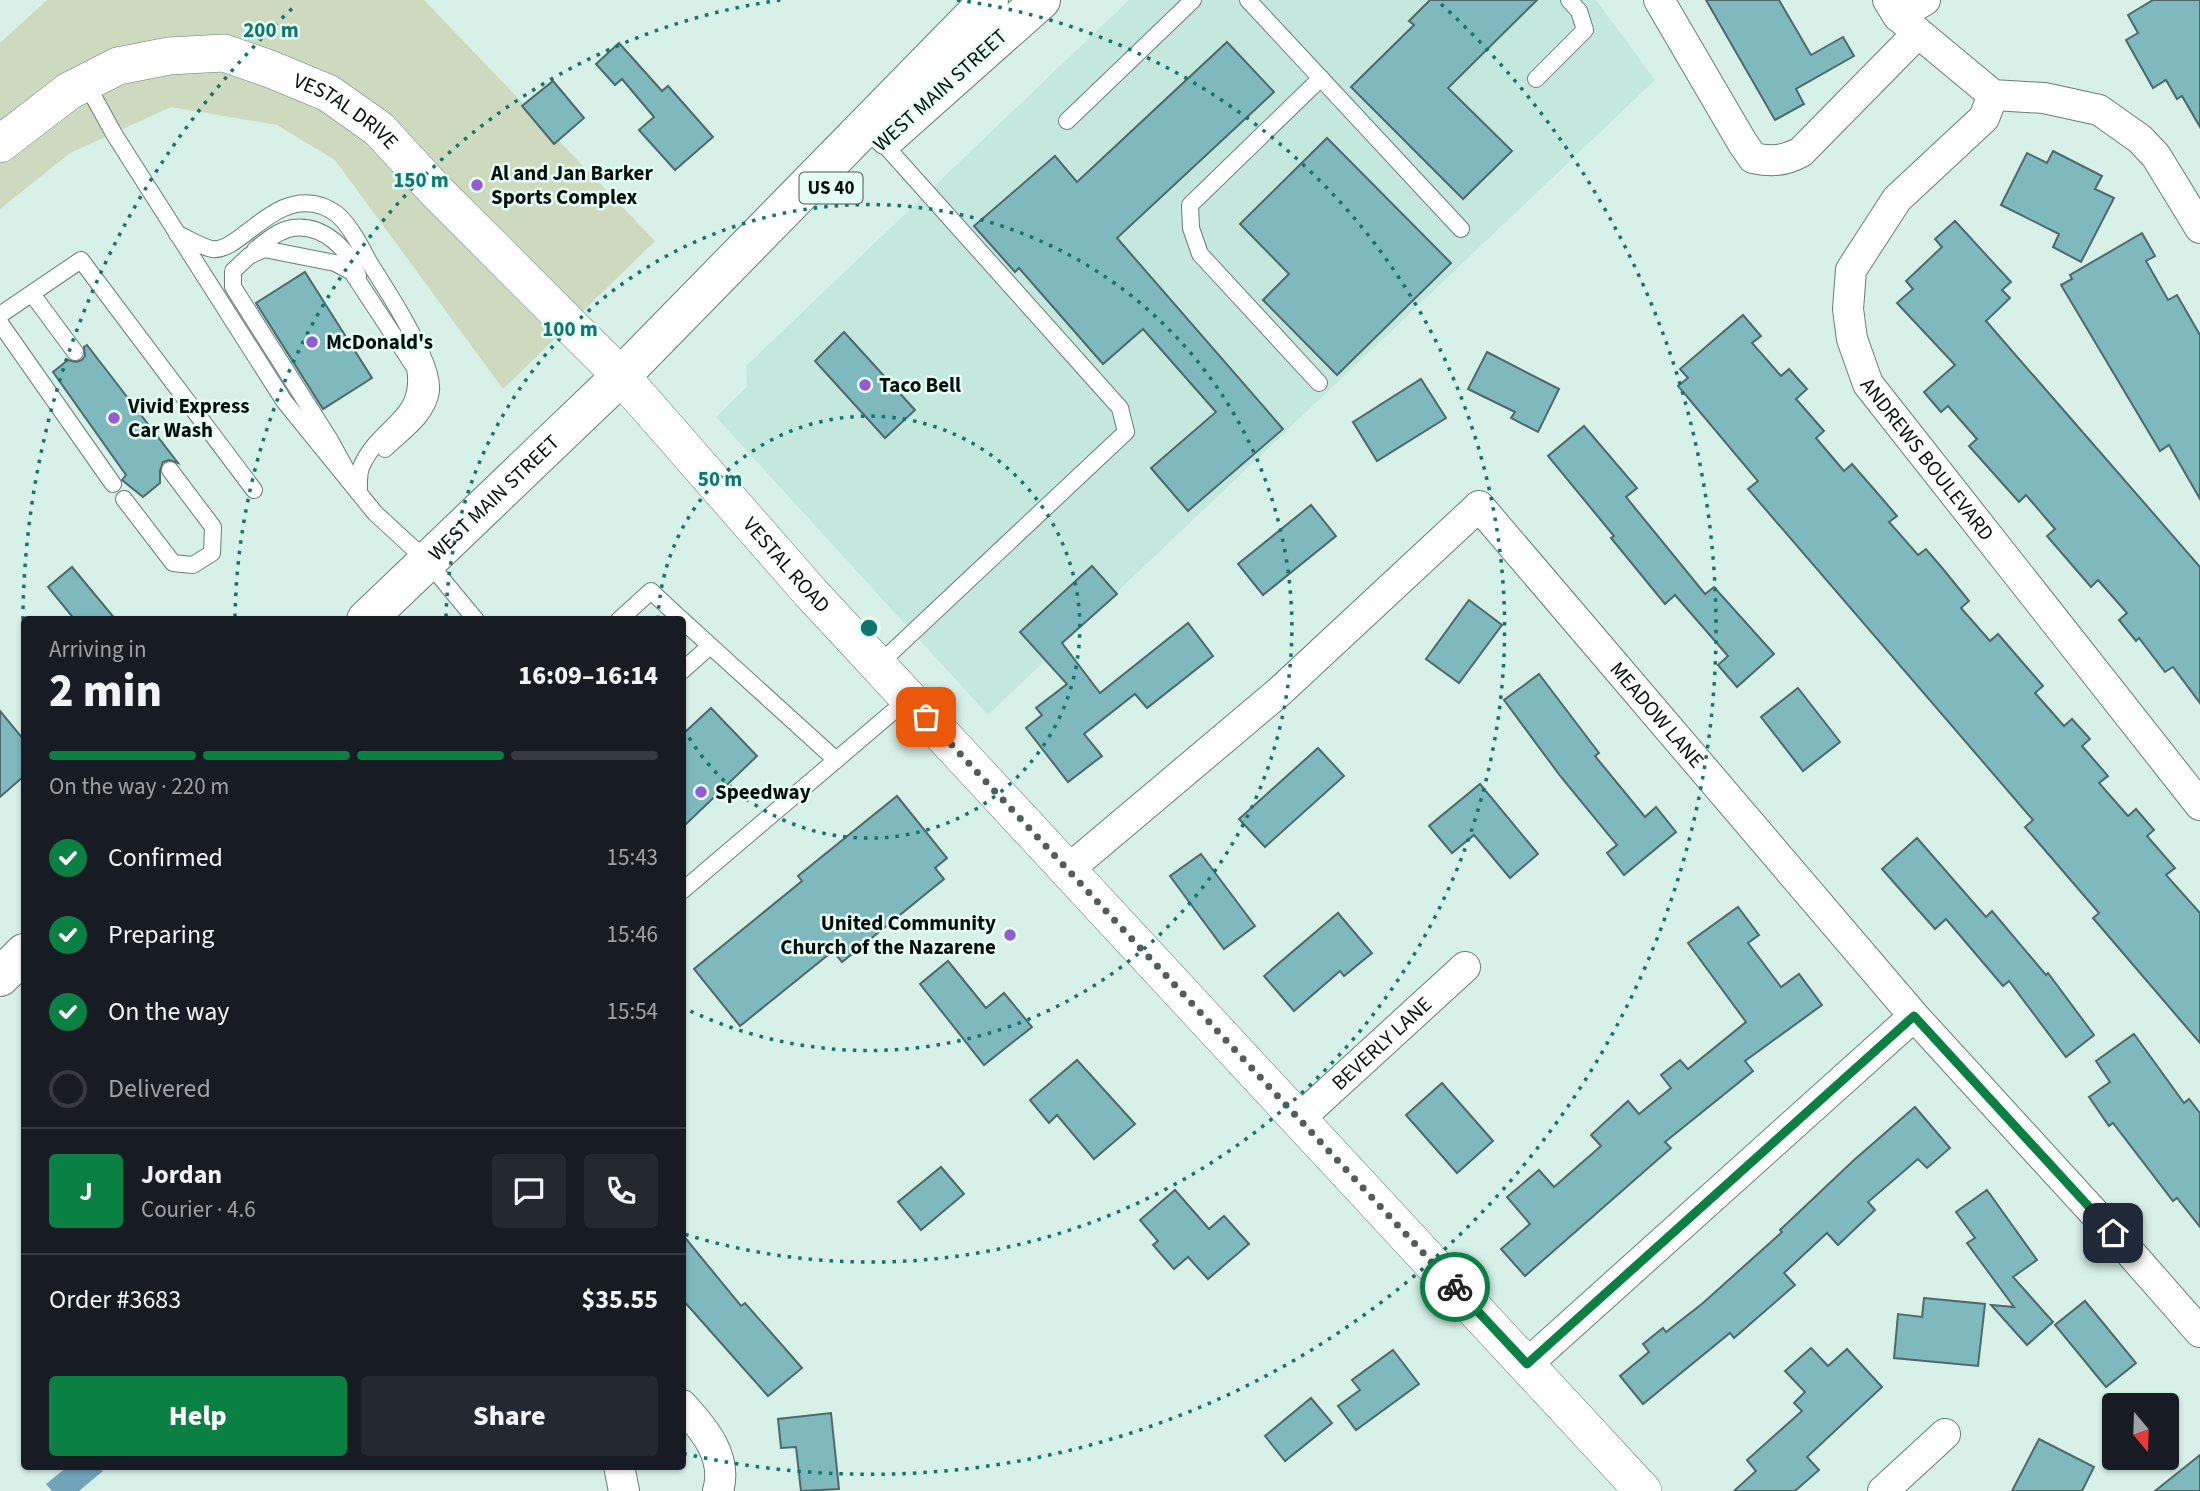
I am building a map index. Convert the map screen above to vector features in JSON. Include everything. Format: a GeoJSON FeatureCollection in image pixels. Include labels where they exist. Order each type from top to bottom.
{"type":"FeatureCollection","features":[{"type":"Feature","properties":{"kind":"main road","name":"WEST MAIN STREET"},"geometry":{"type":"LineString","coordinates":[[621,376],[989,0]]}},
{"type":"Feature","properties":{"kind":"main road","name":"WEST MAIN STREET"},"geometry":{"type":"LineString","coordinates":[[370,616],[621,376],[1041,0]]}},
{"type":"Feature","properties":{"kind":"main road"},"geometry":{"type":"LineString","coordinates":[[0,977],[21,956]]}},
{"type":"Feature","properties":{"kind":"street"},"geometry":{"type":"LineString","coordinates":[[1659,0],[1742,142],[1754,158],[1768,161],[1786,160],[1801,152],[1902,16],[1925,0]]}},
{"type":"Feature","properties":{"kind":"street"},"geometry":{"type":"LineString","coordinates":[[1902,16],[1993,95],[2044,97],[2099,110],[2140,139],[2156,156],[2200,228]]}},
{"type":"Feature","properties":{"kind":"street","name":"VESTAL DRIVE"},"geometry":{"type":"LineString","coordinates":[[0,144],[69,91],[118,66],[169,56],[224,53],[270,69],[328,93],[379,129],[436,191],[621,376]]}},
{"type":"Feature","properties":{"kind":"street","name":"ANDREWS BOULEVARD"},"geometry":{"type":"LineString","coordinates":[[1993,95],[1984,118],[1897,199],[1851,270],[1848,309],[1852,339],[1868,384],[2200,805]]}},
{"type":"Feature","properties":{"kind":"street","name":"VESTAL ROAD"},"geometry":{"type":"LineString","coordinates":[[621,376],[810,592],[1643,1491]]}},
{"type":"Feature","properties":{"kind":"street","name":"MEADOW LANE"},"geometry":{"type":"LineString","coordinates":[[1069,869],[1279,692],[1479,506],[1914,1016],[2200,1332]]}},
{"type":"Feature","properties":{"kind":"street","name":"BEVERLY LANE"},"geometry":{"type":"LineString","coordinates":[[1299,1119],[1465,967]]}},
{"type":"Feature","properties":{"kind":"street"},"geometry":{"type":"LineString","coordinates":[[1527,1364],[1914,1016]]}},
{"type":"Feature","properties":{"kind":"street"},"geometry":{"type":"LineString","coordinates":[[686,1410],[710,1437],[721,1470],[718,1491]]}},
{"type":"Feature","properties":{"kind":"street"},"geometry":{"type":"LineString","coordinates":[[1883,1491],[1945,1434]]}},
{"type":"Feature","properties":{"kind":"street"},"geometry":{"type":"LineString","coordinates":[[620,1470],[624,1491]]}},
{"type":"Feature","properties":{"kind":"lane"},"geometry":{"type":"LineString","coordinates":[[1067,121],[1193,0]]}},
{"type":"Feature","properties":{"kind":"lane"},"geometry":{"type":"LineString","coordinates":[[1248,0],[1461,229]]}},
{"type":"Feature","properties":{"kind":"lane"},"geometry":{"type":"LineString","coordinates":[[1536,79],[1586,30],[1579,11],[1569,0]]}},
{"type":"Feature","properties":{"kind":"lane"},"geometry":{"type":"LineString","coordinates":[[1319,383],[1200,254],[1191,228],[1190,205],[1321,78]]}},
{"type":"Feature","properties":{"kind":"lane"},"geometry":{"type":"LineString","coordinates":[[86,82],[114,134],[284,401],[375,513],[427,561],[473,616]]}},
{"type":"Feature","properties":{"kind":"lane"},"geometry":{"type":"LineString","coordinates":[[878,665],[1125,432],[1120,408],[882,142]]}},
{"type":"Feature","properties":{"kind":"lane"},"geometry":{"type":"LineString","coordinates":[[177,234],[213,249],[228,246],[279,209],[304,204],[322,205],[340,216],[352,233],[422,355],[431,379],[431,392],[423,410],[371,466],[359,493]]}},
{"type":"Feature","properties":{"kind":"lane"},"geometry":{"type":"LineString","coordinates":[[359,493],[330,440],[233,287],[233,271],[266,241],[282,232],[292,228],[314,229],[342,247],[355,267],[363,291]]}},
{"type":"Feature","properties":{"kind":"lane"},"geometry":{"type":"LineString","coordinates":[[249,256],[264,249],[335,263],[352,272],[415,368],[418,385],[414,401],[376,444],[361,467],[359,493]]}},
{"type":"Feature","properties":{"kind":"lane"},"geometry":{"type":"LineString","coordinates":[[0,316],[81,260],[254,490]]}},
{"type":"Feature","properties":{"kind":"lane"},"geometry":{"type":"LineString","coordinates":[[32,294],[75,352]]}},
{"type":"Feature","properties":{"kind":"lane"},"geometry":{"type":"LineString","coordinates":[[0,323],[113,484]]}},
{"type":"Feature","properties":{"kind":"lane"},"geometry":{"type":"LineString","coordinates":[[124,499],[173,563],[193,565],[212,554],[213,527],[170,470]]}},
{"type":"Feature","properties":{"kind":"lane"},"geometry":{"type":"LineString","coordinates":[[623,616],[651,591],[678,616]]}},
{"type":"Feature","properties":{"kind":"lane"},"geometry":{"type":"LineString","coordinates":[[686,624],[836,760]]}},
{"type":"Feature","properties":{"kind":"lane"},"geometry":{"type":"LineString","coordinates":[[686,667],[710,646]]}},
{"type":"Feature","properties":{"kind":"lane"},"geometry":{"type":"LineString","coordinates":[[686,888],[909,698]]}},
{"type":"Feature","properties":{"kind":"shaded area","name":"Al and Jan Barker Sports Complex"},"geometry":{"type":"Polygon","coordinates":[[[47,0],[424,0],[655,241],[503,389],[335,160],[277,125],[171,107],[70,153],[0,209],[0,43],[47,0]]]}},
{"type":"Feature","properties":{"kind":"shaded area"},"geometry":{"type":"Polygon","coordinates":[[[1129,0],[1596,0],[1655,80],[988,715],[716,417],[747,387],[746,366],[1129,0]]]}},
{"type":"Feature","properties":{"kind":"water"},"geometry":{"type":"Polygon","coordinates":[[[63,1470],[103,1471],[79,1491],[52,1491],[46,1484],[63,1470]]]}},
{"type":"Feature","properties":{"kind":"building"},"geometry":{"type":"Polygon","coordinates":[[[1430,0],[1537,0],[1448,88],[1512,151],[1463,199],[1351,87],[1414,25],[1409,21],[1430,0]]]}},
{"type":"Feature","properties":{"kind":"building"},"geometry":{"type":"Polygon","coordinates":[[[1706,0],[1779,0],[1811,55],[1843,37],[1854,56],[1796,89],[1804,104],[1775,120],[1706,0]]]}},
{"type":"Feature","properties":{"kind":"building"},"geometry":{"type":"Polygon","coordinates":[[[2153,0],[2200,0],[2200,127],[2182,96],[2177,99],[2166,80],[2153,88],[2126,40],[2138,33],[2128,15],[2153,0]]]}},
{"type":"Feature","properties":{"kind":"building"},"geometry":{"type":"Polygon","coordinates":[[[1227,42],[1274,92],[1117,238],[1283,429],[1188,511],[1151,468],[1216,412],[1143,329],[1103,364],[1019,268],[1015,272],[974,226],[1055,156],[1077,182],[1227,42]]]}},
{"type":"Feature","properties":{"kind":"building"},"geometry":{"type":"Polygon","coordinates":[[[619,43],[662,91],[668,86],[713,137],[675,170],[639,130],[654,117],[622,79],[615,85],[596,64],[619,43]]]}},
{"type":"Feature","properties":{"kind":"building"},"geometry":{"type":"Polygon","coordinates":[[[553,81],[584,118],[554,144],[522,106],[553,81]]]}},
{"type":"Feature","properties":{"kind":"building"},"geometry":{"type":"Polygon","coordinates":[[[1327,138],[1451,263],[1337,375],[1263,300],[1289,274],[1240,224],[1327,138]]]}},
{"type":"Feature","properties":{"kind":"building"},"geometry":{"type":"Polygon","coordinates":[[[2053,151],[2102,176],[2095,189],[2114,198],[2081,262],[2053,247],[2059,234],[2001,205],[2027,153],[2047,163],[2053,151]]]}},
{"type":"Feature","properties":{"kind":"building"},"geometry":{"type":"Polygon","coordinates":[[[1955,221],[2011,282],[2002,290],[2010,298],[1986,321],[2200,567],[2200,703],[2173,667],[2165,672],[2139,638],[2136,641],[2119,620],[2127,613],[2098,580],[2091,587],[2047,536],[2055,529],[2026,495],[2019,502],[1969,446],[1977,439],[1948,406],[1941,412],[1924,392],[1955,365],[1897,303],[1913,289],[1906,281],[1942,247],[1935,239],[1955,221]]]}},
{"type":"Feature","properties":{"kind":"building"},"geometry":{"type":"Polygon","coordinates":[[[2142,233],[2155,256],[2146,261],[2168,300],[2177,295],[2200,335],[2200,499],[2169,445],[2160,451],[2061,285],[2072,279],[2070,275],[2142,233]]]}},
{"type":"Feature","properties":{"kind":"building","name":"McDonald's"},"geometry":{"type":"Polygon","coordinates":[[[305,272],[372,378],[323,409],[256,303],[305,272]]]}},
{"type":"Feature","properties":{"kind":"building"},"geometry":{"type":"Polygon","coordinates":[[[1743,315],[1761,336],[1752,343],[1781,376],[1789,369],[1807,389],[1796,399],[1824,431],[1816,438],[1844,471],[1852,464],[1897,516],[1889,522],[1918,555],[1926,549],[1969,601],[1961,608],[1990,641],[1998,634],[2043,686],[2035,693],[2064,726],[2072,719],[2090,739],[2082,746],[2108,776],[2099,783],[2128,816],[2136,809],[2154,830],[2147,836],[2175,868],[2166,875],[2200,913],[2200,1043],[2093,918],[2099,913],[2025,827],[2033,820],[1748,489],[1758,481],[1678,386],[1688,378],[1680,369],[1743,315]]]}},
{"type":"Feature","properties":{"kind":"building","name":"Taco Bell"},"geometry":{"type":"Polygon","coordinates":[[[844,332],[915,410],[885,438],[815,361],[844,332]]]}},
{"type":"Feature","properties":{"kind":"building","name":"Vivid Express Car Wash"},"geometry":{"type":"Polygon","coordinates":[[[87,345],[178,463],[169,460],[163,462],[160,483],[143,497],[122,480],[126,475],[53,372],[68,360],[82,360],[85,356],[84,347],[87,345]]]}},
{"type":"Feature","properties":{"kind":"building"},"geometry":{"type":"Polygon","coordinates":[[[1487,352],[1559,389],[1538,432],[1511,418],[1515,412],[1468,389],[1487,352]]]}},
{"type":"Feature","properties":{"kind":"building"},"geometry":{"type":"Polygon","coordinates":[[[1421,379],[1446,418],[1377,461],[1353,422],[1421,379]]]}},
{"type":"Feature","properties":{"kind":"building"},"geometry":{"type":"Polygon","coordinates":[[[1584,426],[1637,488],[1626,497],[1705,594],[1714,587],[1774,654],[1737,687],[1718,665],[1728,656],[1675,595],[1665,604],[1611,538],[1614,536],[1548,456],[1584,426]]]}},
{"type":"Feature","properties":{"kind":"building"},"geometry":{"type":"Polygon","coordinates":[[[1311,505],[1336,536],[1263,595],[1238,564],[1311,505]]]}},
{"type":"Feature","properties":{"kind":"building"},"geometry":{"type":"Polygon","coordinates":[[[1092,566],[1117,594],[1062,643],[1100,693],[1188,623],[1213,656],[1147,708],[1135,694],[1084,734],[1102,756],[1068,782],[1026,728],[1042,715],[1036,708],[1067,684],[1020,632],[1092,566]]]}},
{"type":"Feature","properties":{"kind":"building"},"geometry":{"type":"Polygon","coordinates":[[[72,567],[113,616],[72,616],[48,587],[72,567]]]}},
{"type":"Feature","properties":{"kind":"building"},"geometry":{"type":"Polygon","coordinates":[[[1469,600],[1502,625],[1459,683],[1426,659],[1469,600]]]}},
{"type":"Feature","properties":{"kind":"building"},"geometry":{"type":"Polygon","coordinates":[[[1539,674],[1599,753],[1595,756],[1645,817],[1656,807],[1676,832],[1624,875],[1607,853],[1617,845],[1561,777],[1504,700],[1539,674]]]}},
{"type":"Feature","properties":{"kind":"building"},"geometry":{"type":"Polygon","coordinates":[[[1798,688],[1840,742],[1803,771],[1761,717],[1798,688]]]}},
{"type":"Feature","properties":{"kind":"building","name":"Speedway"},"geometry":{"type":"Polygon","coordinates":[[[711,708],[757,756],[686,824],[686,731],[711,708]]]}},
{"type":"Feature","properties":{"kind":"building"},"geometry":{"type":"Polygon","coordinates":[[[0,711],[21,736],[21,779],[0,797],[0,711]]]}},
{"type":"Feature","properties":{"kind":"building"},"geometry":{"type":"Polygon","coordinates":[[[1318,748],[1344,776],[1265,847],[1239,819],[1318,748]]]}},
{"type":"Feature","properties":{"kind":"building"},"geometry":{"type":"Polygon","coordinates":[[[1480,784],[1538,854],[1510,878],[1474,835],[1452,853],[1429,826],[1480,784]]]}},
{"type":"Feature","properties":{"kind":"building"},"geometry":{"type":"Polygon","coordinates":[[[897,796],[947,858],[935,868],[944,879],[842,962],[833,951],[740,1026],[694,969],[802,881],[798,876],[897,796]]]}},
{"type":"Feature","properties":{"kind":"building"},"geometry":{"type":"Polygon","coordinates":[[[1917,838],[1986,917],[1992,911],[2046,975],[2048,973],[2094,1035],[2066,1057],[2009,981],[2003,986],[1946,919],[1935,929],[1882,869],[1917,838]]]}},
{"type":"Feature","properties":{"kind":"building"},"geometry":{"type":"Polygon","coordinates":[[[1201,854],[1255,926],[1224,949],[1170,876],[1201,854]]]}},
{"type":"Feature","properties":{"kind":"building"},"geometry":{"type":"Polygon","coordinates":[[[1738,907],[1759,935],[1748,943],[1781,987],[1799,974],[1822,1005],[1745,1061],[1753,1071],[1665,1142],[1671,1148],[1525,1276],[1501,1249],[1530,1224],[1507,1197],[1539,1170],[1554,1187],[1601,1146],[1591,1135],[1628,1101],[1639,1114],[1671,1088],[1661,1075],[1680,1060],[1688,1069],[1746,1022],[1688,943],[1738,907]]]}},
{"type":"Feature","properties":{"kind":"building"},"geometry":{"type":"Polygon","coordinates":[[[1338,913],[1372,953],[1344,976],[1340,971],[1294,1011],[1264,976],[1338,913]]]}},
{"type":"Feature","properties":{"kind":"building"},"geometry":{"type":"Polygon","coordinates":[[[948,961],[986,1008],[1004,993],[1032,1027],[984,1065],[920,984],[948,961]]]}},
{"type":"Feature","properties":{"kind":"building"},"geometry":{"type":"Polygon","coordinates":[[[2134,1034],[2184,1103],[2189,1099],[2200,1113],[2200,1227],[2177,1198],[2173,1201],[2113,1123],[2109,1126],[2089,1097],[2110,1082],[2096,1061],[2134,1034]]]}},
{"type":"Feature","properties":{"kind":"building"},"geometry":{"type":"Polygon","coordinates":[[[1077,1060],[1135,1124],[1094,1159],[1057,1115],[1049,1123],[1030,1100],[1077,1060]]]}},
{"type":"Feature","properties":{"kind":"building"},"geometry":{"type":"Polygon","coordinates":[[[1442,1083],[1493,1141],[1457,1173],[1406,1115],[1442,1083]]]}},
{"type":"Feature","properties":{"kind":"building"},"geometry":{"type":"Polygon","coordinates":[[[1915,1107],[1950,1148],[1927,1168],[1918,1159],[1868,1202],[1875,1210],[1838,1245],[1827,1233],[1784,1273],[1795,1285],[1734,1338],[1730,1333],[1643,1404],[1620,1376],[1649,1352],[1643,1344],[1663,1328],[1666,1332],[1703,1303],[1782,1232],[1780,1230],[1854,1160],[1915,1107]]]}},
{"type":"Feature","properties":{"kind":"building"},"geometry":{"type":"Polygon","coordinates":[[[941,1167],[964,1194],[921,1230],[898,1202],[941,1167]]]}},
{"type":"Feature","properties":{"kind":"building"},"geometry":{"type":"Polygon","coordinates":[[[1175,1190],[1209,1229],[1224,1216],[1249,1244],[1208,1279],[1188,1257],[1174,1269],[1153,1245],[1158,1241],[1140,1220],[1175,1190]]]}},
{"type":"Feature","properties":{"kind":"building"},"geometry":{"type":"Polygon","coordinates":[[[1987,1190],[2037,1260],[2013,1277],[2053,1322],[2027,1345],[1991,1305],[2014,1307],[1967,1243],[1975,1238],[1956,1212],[1987,1190]]]}},
{"type":"Feature","properties":{"kind":"building"},"geometry":{"type":"Polygon","coordinates":[[[686,1239],[741,1306],[745,1303],[802,1368],[768,1396],[686,1304],[686,1239]]]}},
{"type":"Feature","properties":{"kind":"building"},"geometry":{"type":"Polygon","coordinates":[[[1924,1298],[1985,1304],[1978,1366],[1894,1358],[1898,1314],[1922,1317],[1924,1298]]]}},
{"type":"Feature","properties":{"kind":"building"},"geometry":{"type":"Polygon","coordinates":[[[2085,1301],[2136,1363],[2106,1387],[2055,1325],[2085,1301]]]}},
{"type":"Feature","properties":{"kind":"building"},"geometry":{"type":"Polygon","coordinates":[[[1811,1348],[1828,1366],[1847,1349],[1882,1387],[1807,1457],[1819,1470],[1795,1491],[1734,1491],[1756,1471],[1747,1460],[1802,1411],[1794,1403],[1805,1392],[1785,1371],[1811,1348]]]}},
{"type":"Feature","properties":{"kind":"building"},"geometry":{"type":"Polygon","coordinates":[[[1393,1350],[1419,1384],[1356,1430],[1338,1406],[1360,1390],[1352,1380],[1393,1350]]]}},
{"type":"Feature","properties":{"kind":"building"},"geometry":{"type":"Polygon","coordinates":[[[1311,1398],[1332,1423],[1285,1461],[1265,1436],[1311,1398]]]}},
{"type":"Feature","properties":{"kind":"building"},"geometry":{"type":"Polygon","coordinates":[[[831,1413],[839,1489],[801,1491],[796,1447],[781,1448],[778,1419],[831,1413]]]}},
{"type":"Feature","properties":{"kind":"building"},"geometry":{"type":"Polygon","coordinates":[[[2039,1439],[2094,1467],[2082,1491],[2012,1491],[2039,1439]]]}},
{"type":"Feature","properties":{"kind":"building"},"geometry":{"type":"Polygon","coordinates":[[[2200,1455],[2200,1491],[2155,1491],[2200,1455]]]}},
{"type":"Feature","properties":{"kind":"way so far"},"geometry":{"type":"LineString","coordinates":[[926,717],[1455,1287]]}},
{"type":"Feature","properties":{"kind":"place","name":"Al and Jan Barker Sports Complex"},"geometry":{"type":"Point","coordinates":[477,185]}},
{"type":"Feature","properties":{"kind":"place","name":"McDonald's"},"geometry":{"type":"Point","coordinates":[312,342]}},
{"type":"Feature","properties":{"kind":"place","name":"Taco Bell"},"geometry":{"type":"Point","coordinates":[865,385]}},
{"type":"Feature","properties":{"kind":"place","name":"Vivid Express Car Wash"},"geometry":{"type":"Point","coordinates":[114,418]}},
{"type":"Feature","properties":{"kind":"place","name":"Speedway"},"geometry":{"type":"Point","coordinates":[701,792]}},
{"type":"Feature","properties":{"kind":"place","name":"United Community Church of the Nazarene"},"geometry":{"type":"Point","coordinates":[1010,935]}},
{"type":"Feature","properties":{"kind":"route"},"geometry":{"type":"LineString","coordinates":[[1455,1287],[1527,1364],[1914,1016],[2113,1233]]}}]}
